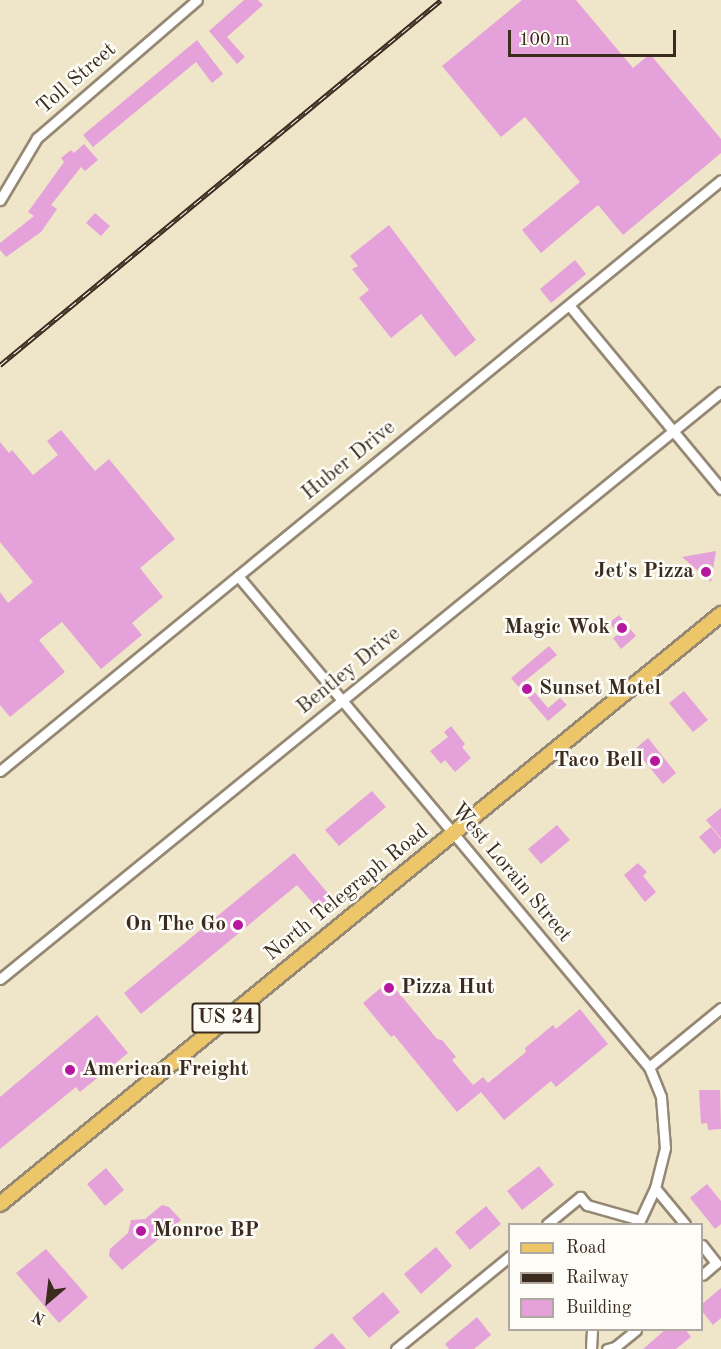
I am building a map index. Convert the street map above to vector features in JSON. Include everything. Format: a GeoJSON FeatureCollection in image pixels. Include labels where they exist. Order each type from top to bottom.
{"type":"FeatureCollection","features":[{"type":"Feature","properties":{"kind":"main road","name":"North Telegraph Road"},"geometry":{"type":"LineString","coordinates":[[0,1204],[721,614]]}},
{"type":"Feature","properties":{"kind":"street","name":"Toll Street"},"geometry":{"type":"LineString","coordinates":[[0,200],[37,138],[197,0]]}},
{"type":"Feature","properties":{"kind":"street","name":"Huber Drive"},"geometry":{"type":"LineString","coordinates":[[0,771],[721,180]]}},
{"type":"Feature","properties":{"kind":"street"},"geometry":{"type":"LineString","coordinates":[[569,305],[721,489]]}},
{"type":"Feature","properties":{"kind":"street","name":"Bentley Drive"},"geometry":{"type":"LineString","coordinates":[[0,979],[721,392]]}},
{"type":"Feature","properties":{"kind":"street","name":"West Lorain Street"},"geometry":{"type":"LineString","coordinates":[[238,576],[649,1067],[661,1097],[665,1132],[662,1166],[655,1188],[639,1222]]}},
{"type":"Feature","properties":{"kind":"street"},"geometry":{"type":"LineString","coordinates":[[649,1067],[721,1008]]}},
{"type":"Feature","properties":{"kind":"street"},"geometry":{"type":"LineString","coordinates":[[655,1188],[684,1223]]}},
{"type":"Feature","properties":{"kind":"street"},"geometry":{"type":"LineString","coordinates":[[548,1223],[580,1197],[587,1205],[639,1222]]}},
{"type":"Feature","properties":{"kind":"street"},"geometry":{"type":"LineString","coordinates":[[703,1246],[716,1263],[703,1274]]}},
{"type":"Feature","properties":{"kind":"street"},"geometry":{"type":"LineString","coordinates":[[396,1349],[508,1258]]}},
{"type":"Feature","properties":{"kind":"street"},"geometry":{"type":"LineString","coordinates":[[591,1349],[592,1331]]}},
{"type":"Feature","properties":{"kind":"street"},"geometry":{"type":"LineString","coordinates":[[608,1349],[615,1347],[634,1331]]}},
{"type":"Feature","properties":{"kind":"building"},"geometry":{"type":"Polygon","coordinates":[[[244,0],[258,0],[263,5],[227,37],[245,57],[237,64],[209,31],[244,0]]]}},
{"type":"Feature","properties":{"kind":"building"},"geometry":{"type":"Polygon","coordinates":[[[522,0],[576,0],[633,68],[650,54],[721,139],[721,153],[623,235],[598,205],[541,253],[522,230],[580,182],[525,117],[501,137],[442,66],[522,0]]]}},
{"type":"Feature","properties":{"kind":"building"},"geometry":{"type":"Polygon","coordinates":[[[197,40],[223,74],[212,83],[196,62],[93,147],[83,135],[197,40]]]}},
{"type":"Feature","properties":{"kind":"building"},"geometry":{"type":"Polygon","coordinates":[[[84,144],[98,160],[85,171],[81,167],[51,205],[57,209],[41,232],[6,257],[0,250],[0,243],[34,216],[28,212],[64,162],[61,158],[71,150],[74,153],[84,144]]]}},
{"type":"Feature","properties":{"kind":"building"},"geometry":{"type":"Polygon","coordinates":[[[95,213],[110,226],[101,236],[86,223],[95,213]]]}},
{"type":"Feature","properties":{"kind":"building"},"geometry":{"type":"Polygon","coordinates":[[[389,225],[476,340],[455,357],[421,314],[391,338],[359,298],[369,290],[352,269],[358,266],[350,256],[389,225]]]}},
{"type":"Feature","properties":{"kind":"building"},"geometry":{"type":"Polygon","coordinates":[[[575,260],[586,274],[551,303],[540,289],[575,260]]]}},
{"type":"Feature","properties":{"kind":"building"},"geometry":{"type":"Polygon","coordinates":[[[61,430],[95,471],[109,459],[175,539],[140,568],[163,597],[132,623],[142,635],[101,669],[62,622],[39,640],[65,672],[10,717],[0,705],[0,592],[8,603],[33,582],[0,542],[0,442],[9,453],[12,450],[33,475],[58,455],[47,441],[61,430]]]}},
{"type":"Feature","properties":{"kind":"building","name":"Jet's Pizza"},"geometry":{"type":"Polygon","coordinates":[[[716,551],[711,582],[682,557],[716,551]]]}},
{"type":"Feature","properties":{"kind":"building","name":"Magic Wok"},"geometry":{"type":"Polygon","coordinates":[[[619,615],[636,636],[621,649],[613,638],[619,634],[609,623],[619,615]]]}},
{"type":"Feature","properties":{"kind":"building","name":"Sunset Motel"},"geometry":{"type":"Polygon","coordinates":[[[549,646],[557,655],[525,681],[548,708],[560,698],[567,705],[548,721],[511,678],[549,646]]]}},
{"type":"Feature","properties":{"kind":"building"},"geometry":{"type":"Polygon","coordinates":[[[684,691],[708,720],[693,732],[669,703],[684,691]]]}},
{"type":"Feature","properties":{"kind":"building"},"geometry":{"type":"Polygon","coordinates":[[[451,726],[465,744],[462,747],[471,758],[455,772],[445,760],[441,764],[430,751],[448,737],[444,732],[451,726]]]}},
{"type":"Feature","properties":{"kind":"building","name":"Taco Bell"},"geometry":{"type":"Polygon","coordinates":[[[648,738],[676,773],[663,784],[635,749],[648,738]]]}},
{"type":"Feature","properties":{"kind":"building"},"geometry":{"type":"Polygon","coordinates":[[[372,791],[386,807],[339,846],[325,830],[372,791]]]}},
{"type":"Feature","properties":{"kind":"building"},"geometry":{"type":"Polygon","coordinates":[[[721,808],[721,838],[706,820],[721,808]]]}},
{"type":"Feature","properties":{"kind":"building"},"geometry":{"type":"Polygon","coordinates":[[[557,825],[570,840],[541,864],[528,849],[557,825]]]}},
{"type":"Feature","properties":{"kind":"building"},"geometry":{"type":"Polygon","coordinates":[[[711,827],[721,839],[721,848],[714,854],[699,837],[711,827]]]}},
{"type":"Feature","properties":{"kind":"building"},"geometry":{"type":"Polygon","coordinates":[[[294,853],[331,897],[317,908],[297,885],[141,1014],[124,993],[294,853]]]}},
{"type":"Feature","properties":{"kind":"building"},"geometry":{"type":"Polygon","coordinates":[[[638,863],[647,872],[643,876],[656,892],[645,902],[624,875],[638,863]]]}},
{"type":"Feature","properties":{"kind":"building"},"geometry":{"type":"Polygon","coordinates":[[[389,981],[437,1039],[442,1040],[456,1057],[452,1060],[473,1085],[483,1077],[488,1083],[526,1052],[525,1048],[553,1025],[556,1029],[580,1009],[608,1044],[556,1087],[551,1081],[504,1120],[481,1092],[457,1112],[394,1035],[391,1037],[363,1003],[389,981]]]}},
{"type":"Feature","properties":{"kind":"building","name":"American Freight"},"geometry":{"type":"Polygon","coordinates":[[[97,1015],[128,1053],[80,1092],[76,1087],[0,1149],[0,1097],[97,1015]]]}},
{"type":"Feature","properties":{"kind":"building"},"geometry":{"type":"Polygon","coordinates":[[[699,1090],[720,1090],[721,1129],[708,1130],[707,1123],[701,1124],[699,1090]]]}},
{"type":"Feature","properties":{"kind":"building"},"geometry":{"type":"Polygon","coordinates":[[[539,1166],[554,1185],[522,1210],[507,1191],[539,1166]]]}},
{"type":"Feature","properties":{"kind":"building"},"geometry":{"type":"Polygon","coordinates":[[[106,1168],[124,1190],[105,1206],[87,1184],[106,1168]]]}},
{"type":"Feature","properties":{"kind":"building"},"geometry":{"type":"Polygon","coordinates":[[[707,1184],[721,1201],[721,1224],[715,1229],[690,1198],[707,1184]]]}},
{"type":"Feature","properties":{"kind":"building"},"geometry":{"type":"Polygon","coordinates":[[[162,1205],[169,1207],[181,1220],[122,1270],[109,1256],[110,1249],[128,1233],[131,1220],[145,1219],[162,1205]]]}},
{"type":"Feature","properties":{"kind":"building"},"geometry":{"type":"Polygon","coordinates":[[[486,1206],[501,1224],[470,1250],[455,1232],[486,1206]]]}},
{"type":"Feature","properties":{"kind":"building"},"geometry":{"type":"Polygon","coordinates":[[[436,1247],[452,1266],[421,1294],[404,1274],[436,1247]]]}},
{"type":"Feature","properties":{"kind":"building"},"geometry":{"type":"Polygon","coordinates":[[[46,1249],[88,1297],[59,1323],[16,1273],[46,1249]]]}},
{"type":"Feature","properties":{"kind":"building"},"geometry":{"type":"Polygon","coordinates":[[[721,1288],[721,1318],[713,1325],[703,1312],[703,1303],[721,1288]]]}},
{"type":"Feature","properties":{"kind":"building"},"geometry":{"type":"Polygon","coordinates":[[[383,1292],[400,1312],[369,1338],[352,1318],[383,1292]]]}},
{"type":"Feature","properties":{"kind":"building"},"geometry":{"type":"Polygon","coordinates":[[[477,1317],[491,1335],[474,1349],[449,1349],[445,1344],[477,1317]]]}},
{"type":"Feature","properties":{"kind":"building"},"geometry":{"type":"Polygon","coordinates":[[[664,1331],[686,1331],[691,1337],[676,1349],[643,1349],[664,1331]]]}},
{"type":"Feature","properties":{"kind":"building"},"geometry":{"type":"Polygon","coordinates":[[[332,1333],[346,1349],[313,1349],[332,1333]]]}},
{"type":"Feature","properties":{"kind":"railway"},"geometry":{"type":"LineString","coordinates":[[0,365],[441,0]]}},
{"type":"Feature","properties":{"kind":"place","name":"Jet's Pizza"},"geometry":{"type":"Point","coordinates":[706,572]}},
{"type":"Feature","properties":{"kind":"place","name":"Magic Wok"},"geometry":{"type":"Point","coordinates":[622,628]}},
{"type":"Feature","properties":{"kind":"place","name":"Sunset Motel"},"geometry":{"type":"Point","coordinates":[527,689]}},
{"type":"Feature","properties":{"kind":"place","name":"Taco Bell"},"geometry":{"type":"Point","coordinates":[655,761]}},
{"type":"Feature","properties":{"kind":"place","name":"On The Go"},"geometry":{"type":"Point","coordinates":[238,925]}},
{"type":"Feature","properties":{"kind":"place","name":"Pizza Hut"},"geometry":{"type":"Point","coordinates":[389,988]}},
{"type":"Feature","properties":{"kind":"place","name":"American Freight"},"geometry":{"type":"Point","coordinates":[70,1070]}},
{"type":"Feature","properties":{"kind":"place","name":"Monroe BP"},"geometry":{"type":"Point","coordinates":[141,1231]}}]}
